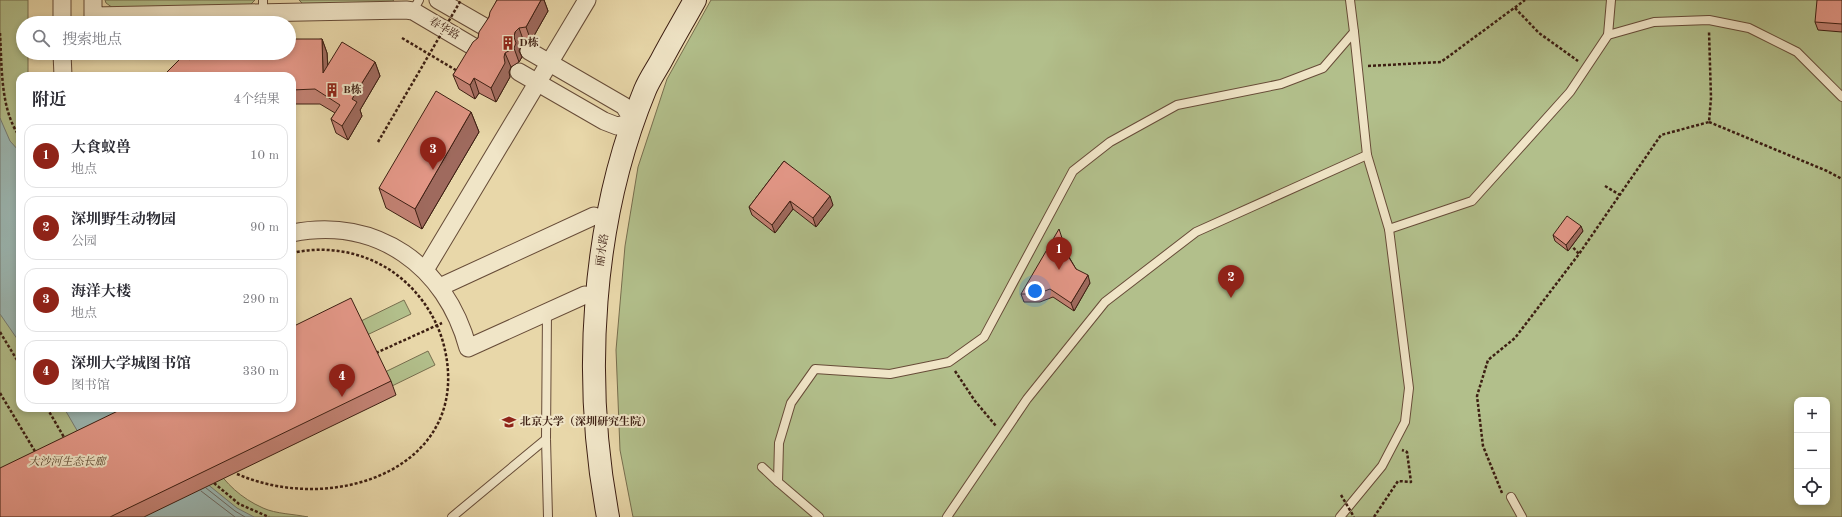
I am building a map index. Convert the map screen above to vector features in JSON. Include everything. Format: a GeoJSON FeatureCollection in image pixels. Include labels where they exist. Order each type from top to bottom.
{"type":"FeatureCollection","features":[{"type":"Feature","properties":{"kind":"main road","name":"丽水路"},"geometry":{"type":"LineString","coordinates":[[608,517],[603,489],[596,424],[594,373],[600,270],[620,161],[625,118],[633,82],[679,0]]}},
{"type":"Feature","properties":{"kind":"main road","name":"丽水路"},"geometry":{"type":"LineString","coordinates":[[597,517],[592,490],[585,424],[583,380],[584,295],[594,216],[607,155],[625,118],[646,89],[695,0]]}},
{"type":"Feature","properties":{"kind":"street"},"geometry":{"type":"LineString","coordinates":[[62,0],[62,16]]}},
{"type":"Feature","properties":{"kind":"street","name":"春华路"},"geometry":{"type":"LineString","coordinates":[[92,0],[93,16],[263,6],[289,9],[395,10],[416,6],[474,46]]}},
{"type":"Feature","properties":{"kind":"street","name":"春华路"},"geometry":{"type":"LineString","coordinates":[[438,0],[485,27]]}},
{"type":"Feature","properties":{"kind":"street"},"geometry":{"type":"LineString","coordinates":[[425,270],[587,0]]}},
{"type":"Feature","properties":{"kind":"street"},"geometry":{"type":"LineString","coordinates":[[529,51],[549,63],[625,118]]}},
{"type":"Feature","properties":{"kind":"street"},"geometry":{"type":"LineString","coordinates":[[62,60],[63,72]]}},
{"type":"Feature","properties":{"kind":"street"},"geometry":{"type":"LineString","coordinates":[[519,72],[604,121],[625,118]]}},
{"type":"Feature","properties":{"kind":"street"},"geometry":{"type":"LineString","coordinates":[[440,287],[594,216]]}},
{"type":"Feature","properties":{"kind":"street"},"geometry":{"type":"LineString","coordinates":[[296,233],[335,230],[368,236],[398,250],[425,270],[440,287],[457,316],[468,348],[584,295]]}},
{"type":"Feature","properties":{"kind":"lane"},"geometry":{"type":"LineString","coordinates":[[1340,517],[1382,466],[1405,422],[1409,388],[1389,229],[1367,155],[1356,67],[1350,0]]}},
{"type":"Feature","properties":{"kind":"lane"},"geometry":{"type":"LineString","coordinates":[[1389,229],[1472,201],[1570,92],[1608,35],[1611,0]]}},
{"type":"Feature","properties":{"kind":"lane"},"geometry":{"type":"LineString","coordinates":[[1608,35],[1654,22],[1709,20],[1749,28],[1797,52],[1842,97]]}},
{"type":"Feature","properties":{"kind":"lane"},"geometry":{"type":"LineString","coordinates":[[778,482],[779,443],[791,403],[815,369],[890,374],[949,362],[984,337],[1073,170],[1110,142],[1177,105],[1281,84],[1323,68],[1354,32]]}},
{"type":"Feature","properties":{"kind":"lane"},"geometry":{"type":"LineString","coordinates":[[947,517],[1028,399],[1105,302],[1196,232],[1367,155]]}},
{"type":"Feature","properties":{"kind":"lane"},"geometry":{"type":"LineString","coordinates":[[547,312],[546,440],[548,517]]}},
{"type":"Feature","properties":{"kind":"lane"},"geometry":{"type":"LineString","coordinates":[[452,517],[546,440]]}},
{"type":"Feature","properties":{"kind":"lane"},"geometry":{"type":"LineString","coordinates":[[762,467],[819,517]]}},
{"type":"Feature","properties":{"kind":"lane"},"geometry":{"type":"LineString","coordinates":[[1507,496],[1522,517]]}},
{"type":"Feature","properties":{"kind":"path"},"geometry":{"type":"LineString","coordinates":[[378,142],[461,0]]}},
{"type":"Feature","properties":{"kind":"path"},"geometry":{"type":"LineString","coordinates":[[1356,67],[1441,62],[1526,0]]}},
{"type":"Feature","properties":{"kind":"path"},"geometry":{"type":"LineString","coordinates":[[1515,8],[1539,33],[1586,67]]}},
{"type":"Feature","properties":{"kind":"path"},"geometry":{"type":"LineString","coordinates":[[1709,20],[1711,98],[1710,122]]}},
{"type":"Feature","properties":{"kind":"path"},"geometry":{"type":"LineString","coordinates":[[0,32],[4,103],[7,116],[16,131]]}},
{"type":"Feature","properties":{"kind":"path"},"geometry":{"type":"LineString","coordinates":[[402,38],[460,73]]}},
{"type":"Feature","properties":{"kind":"path"},"geometry":{"type":"LineString","coordinates":[[1507,496],[1484,446],[1477,396],[1488,360],[1515,338],[1579,254],[1661,135],[1710,122],[1827,171],[1842,179]]}},
{"type":"Feature","properties":{"kind":"path"},"geometry":{"type":"LineString","coordinates":[[1605,186],[1620,196]]}},
{"type":"Feature","properties":{"kind":"path"},"geometry":{"type":"LineString","coordinates":[[1566,239],[1579,254]]}},
{"type":"Feature","properties":{"kind":"path"},"geometry":{"type":"LineString","coordinates":[[296,252],[308,250],[328,250],[349,253],[376,262],[388,269],[412,288],[430,312],[437,325],[446,355],[447,386],[443,410],[431,440]]}},
{"type":"Feature","properties":{"kind":"path"},"geometry":{"type":"LineString","coordinates":[[376,353],[437,325]]}},
{"type":"Feature","properties":{"kind":"path"},"geometry":{"type":"LineString","coordinates":[[0,332],[16,358]]}},
{"type":"Feature","properties":{"kind":"path"},"geometry":{"type":"LineString","coordinates":[[949,362],[975,401],[1003,435]]}},
{"type":"Feature","properties":{"kind":"path"},"geometry":{"type":"LineString","coordinates":[[0,393],[39,459]]}},
{"type":"Feature","properties":{"kind":"path"},"geometry":{"type":"LineString","coordinates":[[49,412],[68,444]]}},
{"type":"Feature","properties":{"kind":"path"},"geometry":{"type":"LineString","coordinates":[[1374,517],[1398,481],[1412,482],[1407,452],[1392,446]]}},
{"type":"Feature","properties":{"kind":"path"},"geometry":{"type":"LineString","coordinates":[[237,474],[247,482]]}},
{"type":"Feature","properties":{"kind":"path"},"geometry":{"type":"LineString","coordinates":[[214,483],[239,504],[269,517]]}},
{"type":"Feature","properties":{"kind":"path"},"geometry":{"type":"LineString","coordinates":[[1341,495],[1354,517]]}},
{"type":"Feature","properties":{"kind":"green space","name":"大沙河生态长廊"},"geometry":{"type":"Polygon","coordinates":[[[0,0],[28,0],[28,16],[16,16],[16,60],[28,60],[28,72],[16,72],[16,412],[187,412],[214,466],[234,490],[248,500],[268,510],[308,517],[7,517],[0,504],[0,0]]]}},
{"type":"Feature","properties":{"kind":"green space"},"geometry":{"type":"Polygon","coordinates":[[[105,0],[255,0],[248,7],[113,8],[106,3],[105,0]]]}},
{"type":"Feature","properties":{"kind":"green space"},"geometry":{"type":"Polygon","coordinates":[[[299,0],[394,0],[388,5],[305,6],[299,0]]]}},
{"type":"Feature","properties":{"kind":"green space"},"geometry":{"type":"Polygon","coordinates":[[[711,0],[1842,0],[1842,517],[633,517],[620,450],[616,350],[625,246],[638,167],[667,79],[711,0]]]}},
{"type":"Feature","properties":{"kind":"green space"},"geometry":{"type":"Polygon","coordinates":[[[404,300],[411,314],[367,335],[361,321],[404,300]]]}},
{"type":"Feature","properties":{"kind":"green space"},"geometry":{"type":"Polygon","coordinates":[[[428,351],[435,365],[392,386],[385,372],[428,351]]]}},
{"type":"Feature","properties":{"kind":"water"},"geometry":{"type":"Polygon","coordinates":[[[0,118],[10,141],[16,148],[16,337],[0,314],[0,118]]]}},
{"type":"Feature","properties":{"kind":"water"},"geometry":{"type":"Polygon","coordinates":[[[66,412],[175,412],[206,483],[237,508],[254,517],[124,517],[111,489],[66,412]]]}},
{"type":"Feature","properties":{"kind":"building"},"geometry":{"type":"Polygon","coordinates":[[[497,0],[541,0],[526,27],[519,28],[515,32],[514,37],[516,43],[514,48],[505,53],[505,63],[491,88],[474,78],[470,85],[453,75],[473,42],[478,38],[479,32],[489,17],[490,12],[497,0]]]}},
{"type":"Feature","properties":{"kind":"building"},"geometry":{"type":"Polygon","coordinates":[[[1817,0],[1842,0],[1842,24],[1815,22],[1817,0]]]}},
{"type":"Feature","properties":{"kind":"building","name":"B栋"},"geometry":{"type":"Polygon","coordinates":[[[296,39],[322,39],[323,73],[342,42],[375,62],[352,99],[357,102],[342,126],[331,119],[340,105],[315,89],[296,90],[296,72],[167,72],[179,60],[296,60],[296,39]]]}},
{"type":"Feature","properties":{"kind":"building"},"geometry":{"type":"Polygon","coordinates":[[[436,91],[471,112],[415,209],[379,188],[436,91]]]}},
{"type":"Feature","properties":{"kind":"building"},"geometry":{"type":"Polygon","coordinates":[[[784,161],[830,196],[813,218],[790,201],[772,225],[749,207],[784,161]]]}},
{"type":"Feature","properties":{"kind":"building"},"geometry":{"type":"Polygon","coordinates":[[[1567,216],[1581,226],[1566,245],[1553,235],[1567,216]]]}},
{"type":"Feature","properties":{"kind":"building"},"geometry":{"type":"Polygon","coordinates":[[[1059,229],[1068,256],[1076,269],[1088,275],[1071,303],[1050,289],[1037,294],[1021,294],[1059,229]]]}},
{"type":"Feature","properties":{"kind":"building"},"geometry":{"type":"Polygon","coordinates":[[[351,298],[391,381],[110,517],[0,517],[0,468],[116,412],[296,412],[296,325],[351,298]]]}},
{"type":"Feature","properties":{"kind":"place","name":"D栋"},"geometry":{"type":"Point","coordinates":[508,43]}},
{"type":"Feature","properties":{"kind":"place","name":"B栋"},"geometry":{"type":"Point","coordinates":[332,90]}},
{"type":"Feature","properties":{"kind":"place","name":"海洋大楼"},"geometry":{"type":"Point","coordinates":[433,170]}},
{"type":"Feature","properties":{"kind":"place","name":"大食蚁兽"},"geometry":{"type":"Point","coordinates":[1059,270]}},
{"type":"Feature","properties":{"kind":"place","name":"深圳野生动物园"},"geometry":{"type":"Point","coordinates":[1231,298]}},
{"type":"Feature","properties":{"kind":"place","name":"深圳大学城图书馆"},"geometry":{"type":"Point","coordinates":[342,397]}},
{"type":"Feature","properties":{"kind":"place","name":"北京大学（深圳研究生院）"},"geometry":{"type":"Point","coordinates":[509,422]}}]}
